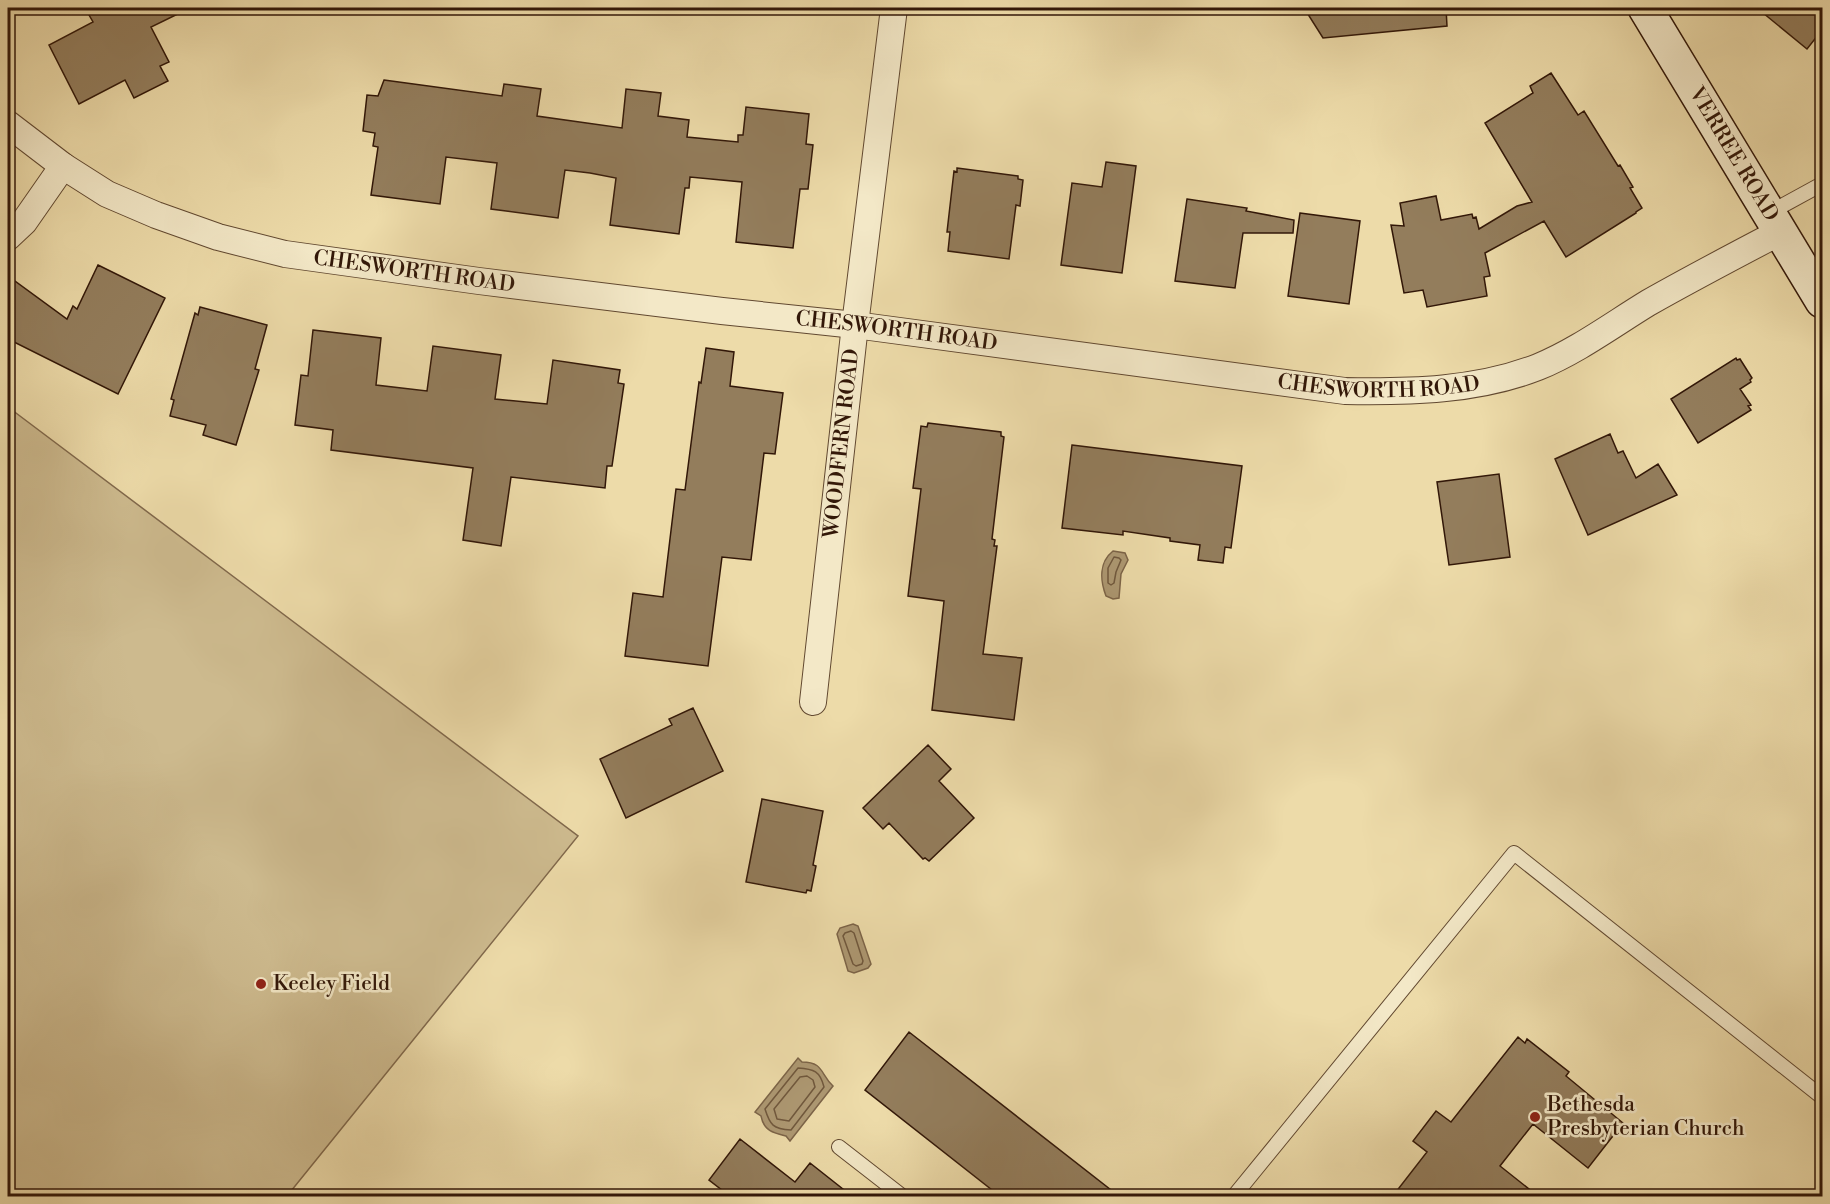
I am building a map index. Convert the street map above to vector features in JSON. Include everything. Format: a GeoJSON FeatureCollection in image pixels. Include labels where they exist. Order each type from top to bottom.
{"type":"FeatureCollection","features":[{"type":"Feature","properties":{"kind":"main road","name":"VERREE ROAD"},"geometry":{"type":"LineString","coordinates":[[1646,8],[1822,301]]}},
{"type":"Feature","properties":{"kind":"street","name":"WOODFERN ROAD"},"geometry":{"type":"LineString","coordinates":[[813,702],[855,325],[894,8]]}},
{"type":"Feature","properties":{"kind":"street","name":"CHESWORTH ROAD"},"geometry":{"type":"LineString","coordinates":[[8,124],[63,166],[107,194],[156,215],[218,237],[285,254],[478,281],[855,325],[1345,391],[1395,392],[1462,387],[1538,367],[1701,273],[1775,223]]}},
{"type":"Feature","properties":{"kind":"street"},"geometry":{"type":"LineString","coordinates":[[8,237],[24,222],[63,166]]}},
{"type":"Feature","properties":{"kind":"lane"},"geometry":{"type":"LineString","coordinates":[[1775,223],[1822,184]]}},
{"type":"Feature","properties":{"kind":"lane"},"geometry":{"type":"LineString","coordinates":[[1234,1197],[1514,853],[1822,1097]]}},
{"type":"Feature","properties":{"kind":"lane"},"geometry":{"type":"LineString","coordinates":[[839,1147],[902,1197]]}},
{"type":"Feature","properties":{"kind":"shaded area"},"geometry":{"type":"Polygon","coordinates":[[[8,407],[578,836],[287,1196],[8,1196],[8,407]]]}},
{"type":"Feature","properties":{"kind":"water"},"geometry":{"type":"Polygon","coordinates":[[[1113,551],[1125,553],[1128,560],[1121,574],[1119,598],[1113,599],[1106,596],[1102,572],[1105,560],[1113,551]]]}},
{"type":"Feature","properties":{"kind":"water"},"geometry":{"type":"Polygon","coordinates":[[[853,924],[858,926],[871,964],[868,968],[854,973],[848,971],[837,934],[840,928],[853,924]]]}},
{"type":"Feature","properties":{"kind":"water"},"geometry":{"type":"Polygon","coordinates":[[[798,1058],[802,1062],[818,1066],[833,1086],[790,1141],[786,1136],[767,1128],[761,1116],[755,1112],[798,1058]]]}},
{"type":"Feature","properties":{"kind":"building"},"geometry":{"type":"Polygon","coordinates":[[[85,8],[190,8],[151,27],[169,62],[160,66],[168,81],[134,98],[125,80],[79,104],[49,45],[93,22],[85,8]]]}},
{"type":"Feature","properties":{"kind":"building"},"geometry":{"type":"Polygon","coordinates":[[[1304,8],[1446,8],[1447,26],[1323,38],[1304,8]]]}},
{"type":"Feature","properties":{"kind":"building"},"geometry":{"type":"Polygon","coordinates":[[[1757,8],[1822,8],[1822,30],[1807,49],[1757,8]]]}},
{"type":"Feature","properties":{"kind":"building"},"geometry":{"type":"Polygon","coordinates":[[[1551,73],[1578,115],[1584,111],[1618,166],[1620,165],[1642,208],[1566,257],[1544,221],[1485,253],[1490,276],[1484,277],[1487,296],[1427,307],[1423,290],[1404,293],[1391,225],[1404,226],[1400,203],[1436,196],[1441,220],[1472,214],[1473,218],[1476,217],[1479,229],[1517,206],[1532,202],[1485,123],[1533,93],[1530,86],[1551,73]]]}},
{"type":"Feature","properties":{"kind":"building"},"geometry":{"type":"Polygon","coordinates":[[[384,80],[502,96],[504,84],[541,89],[537,116],[622,128],[626,89],[661,93],[658,116],[689,120],[687,137],[738,142],[738,135],[743,135],[746,107],[809,114],[806,144],[813,145],[808,189],[800,189],[793,248],[736,242],[742,182],[690,177],[689,188],[685,188],[679,234],[610,225],[616,178],[590,173],[565,170],[558,218],[491,209],[497,163],[446,157],[440,204],[371,195],[378,147],[373,146],[375,133],[363,131],[367,95],[378,96],[384,80]]]}},
{"type":"Feature","properties":{"kind":"building"},"geometry":{"type":"Polygon","coordinates":[[[1106,162],[1136,166],[1122,273],[1061,265],[1072,183],[1102,187],[1106,162]]]}},
{"type":"Feature","properties":{"kind":"building"},"geometry":{"type":"Polygon","coordinates":[[[957,168],[1018,176],[1018,179],[1023,180],[1020,206],[1016,205],[1009,259],[948,251],[950,232],[947,232],[954,171],[957,172],[957,168]]]}},
{"type":"Feature","properties":{"kind":"building"},"geometry":{"type":"Polygon","coordinates":[[[1187,199],[1247,208],[1246,211],[1294,220],[1293,233],[1243,233],[1235,288],[1175,281],[1187,199]]]}},
{"type":"Feature","properties":{"kind":"building"},"geometry":{"type":"Polygon","coordinates":[[[1300,213],[1360,221],[1349,304],[1288,296],[1300,213]]]}},
{"type":"Feature","properties":{"kind":"building"},"geometry":{"type":"Polygon","coordinates":[[[98,265],[165,298],[118,394],[8,339],[8,276],[67,319],[73,306],[77,309],[98,265]]]}},
{"type":"Feature","properties":{"kind":"building"},"geometry":{"type":"Polygon","coordinates":[[[200,307],[267,325],[255,369],[259,370],[236,445],[203,435],[206,425],[170,416],[174,400],[171,399],[195,313],[198,315],[200,307]]]}},
{"type":"Feature","properties":{"kind":"building"},"geometry":{"type":"Polygon","coordinates":[[[313,330],[381,338],[376,385],[427,391],[433,346],[501,355],[495,399],[547,404],[553,360],[620,370],[618,383],[624,384],[612,466],[607,466],[605,488],[511,477],[501,546],[463,540],[473,468],[331,450],[333,430],[295,425],[301,375],[308,376],[313,330]]]}},
{"type":"Feature","properties":{"kind":"building"},"geometry":{"type":"Polygon","coordinates":[[[706,348],[734,352],[730,386],[783,393],[775,454],[764,453],[751,560],[722,557],[708,666],[625,656],[633,593],[663,597],[676,489],[685,490],[699,382],[701,383],[706,348]]]}},
{"type":"Feature","properties":{"kind":"building"},"geometry":{"type":"Polygon","coordinates":[[[1736,358],[1740,359],[1752,378],[1751,382],[1740,389],[1751,405],[1748,406],[1751,410],[1698,443],[1671,399],[1736,358]]]}},
{"type":"Feature","properties":{"kind":"building"},"geometry":{"type":"Polygon","coordinates":[[[928,423],[1001,432],[1001,436],[1004,437],[992,539],[995,540],[994,546],[997,546],[983,654],[1022,658],[1014,720],[932,710],[944,601],[908,596],[921,489],[913,488],[921,426],[927,427],[928,423]]]}},
{"type":"Feature","properties":{"kind":"building"},"geometry":{"type":"Polygon","coordinates":[[[1610,434],[1618,453],[1623,451],[1636,478],[1658,464],[1677,495],[1588,535],[1555,459],[1610,434]]]}},
{"type":"Feature","properties":{"kind":"building"},"geometry":{"type":"Polygon","coordinates":[[[1072,445],[1242,466],[1231,548],[1225,547],[1223,563],[1198,560],[1200,545],[1170,541],[1170,538],[1123,531],[1123,535],[1062,528],[1072,445]]]}},
{"type":"Feature","properties":{"kind":"building"},"geometry":{"type":"Polygon","coordinates":[[[1499,474],[1510,557],[1449,565],[1437,482],[1499,474]]]}},
{"type":"Feature","properties":{"kind":"building"},"geometry":{"type":"Polygon","coordinates":[[[693,708],[723,771],[626,818],[600,759],[672,725],[669,719],[693,708]]]}},
{"type":"Feature","properties":{"kind":"building"},"geometry":{"type":"Polygon","coordinates":[[[928,745],[951,769],[939,781],[974,818],[929,861],[923,859],[889,823],[883,829],[863,808],[928,745]]]}},
{"type":"Feature","properties":{"kind":"building"},"geometry":{"type":"Polygon","coordinates":[[[762,799],[823,811],[813,865],[816,866],[811,891],[807,890],[806,893],[746,882],[762,799]]]}},
{"type":"Feature","properties":{"kind":"building"},"geometry":{"type":"Polygon","coordinates":[[[909,1032],[1120,1197],[1001,1197],[865,1090],[909,1032]]]}},
{"type":"Feature","properties":{"kind":"building","name":"Bethesda Presbyterian Church"},"geometry":{"type":"Polygon","coordinates":[[[1518,1037],[1525,1043],[1527,1039],[1569,1072],[1566,1076],[1623,1123],[1588,1168],[1533,1124],[1500,1166],[1539,1197],[1392,1197],[1427,1152],[1413,1141],[1436,1111],[1451,1122],[1518,1037]]]}},
{"type":"Feature","properties":{"kind":"building"},"geometry":{"type":"Polygon","coordinates":[[[740,1139],[795,1182],[810,1163],[853,1197],[731,1197],[709,1180],[740,1139]]]}},
{"type":"Feature","properties":{"kind":"place","name":"Keeley Field"},"geometry":{"type":"Point","coordinates":[261,984]}},
{"type":"Feature","properties":{"kind":"place","name":"Bethesda Presbyterian Church"},"geometry":{"type":"Point","coordinates":[1535,1117]}}]}
